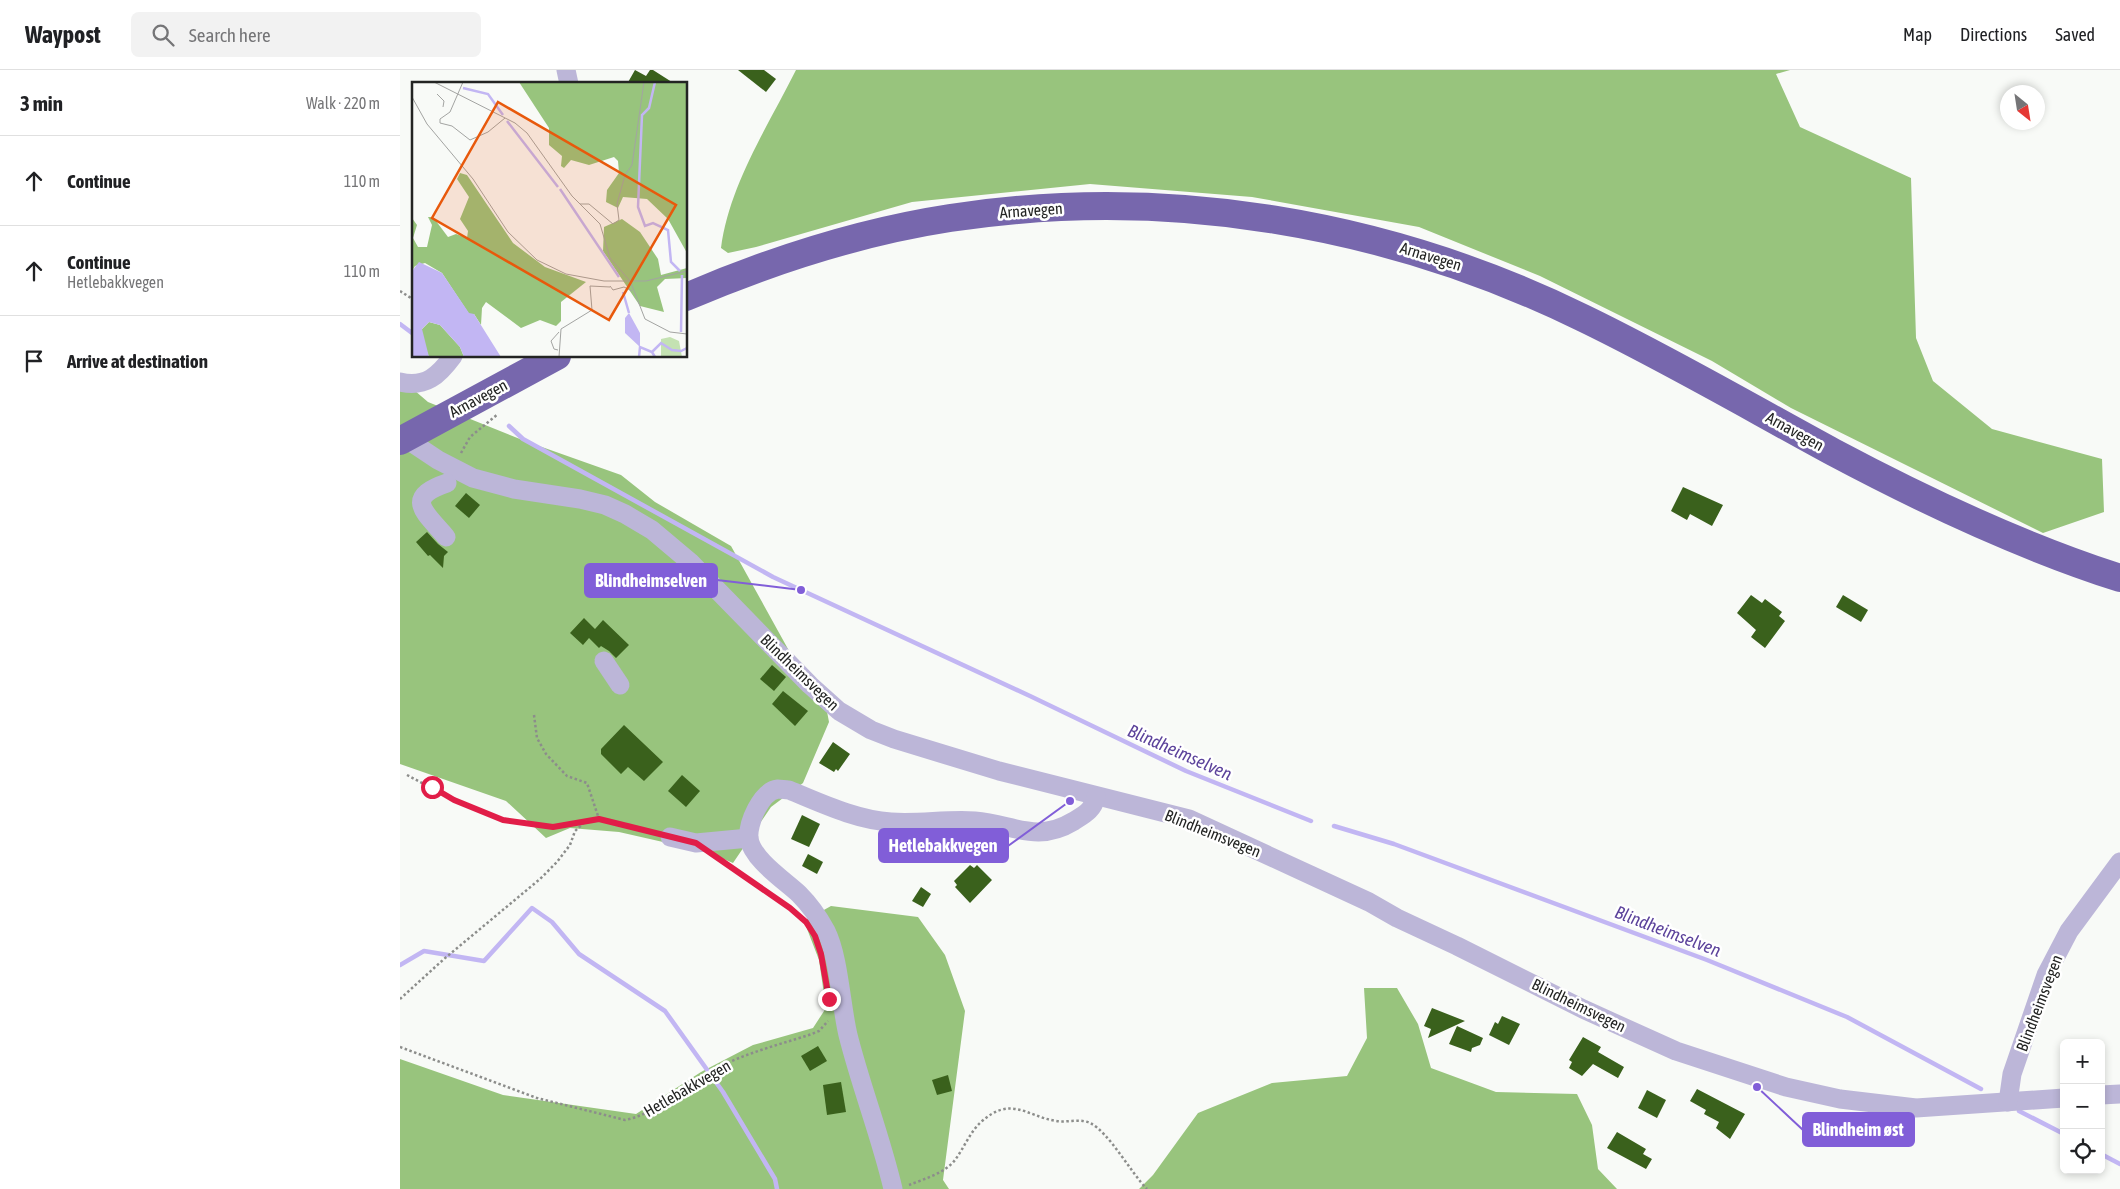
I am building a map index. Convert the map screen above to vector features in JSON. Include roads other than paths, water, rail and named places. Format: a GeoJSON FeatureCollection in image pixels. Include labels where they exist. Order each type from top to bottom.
{"type":"FeatureCollection","features":[{"type":"Feature","properties":{"kind":"highway","name":"Arnavegen"},"geometry":{"type":"LineString","coordinates":[[688,295],[771,264],[860,237],[949,218],[1077,207],[1177,208],[1269,218],[1385,242],[1471,269],[1538,296],[1641,347],[1833,452],[1914,493],[2043,551],[2120,578]]}},
{"type":"Feature","properties":{"kind":"highway","name":"Arnavegen"},"geometry":{"type":"LineString","coordinates":[[407,443],[554,358]]}},
{"type":"Feature","properties":{"kind":"street"},"geometry":{"type":"LineString","coordinates":[[400,382],[414,383],[430,379],[439,374],[451,358]]}},
{"type":"Feature","properties":{"kind":"street","name":"Blindheimsvegen"},"geometry":{"type":"LineString","coordinates":[[407,443],[424,452],[453,483],[490,483],[580,498],[605,505],[652,530],[690,562],[839,711],[871,730],[926,749],[1096,797],[1163,812],[1214,830],[1369,902],[1397,918],[1583,1009],[1676,1051],[1786,1087],[1840,1099],[1879,1104],[1916,1108],[2060,1098]]}},
{"type":"Feature","properties":{"kind":"street"},"geometry":{"type":"LineString","coordinates":[[446,537],[425,511],[421,498],[429,489],[453,483]]}},
{"type":"Feature","properties":{"kind":"street"},"geometry":{"type":"LineString","coordinates":[[604,661],[620,685]]}},
{"type":"Feature","properties":{"kind":"street"},"geometry":{"type":"LineString","coordinates":[[893,1189],[887,1163],[875,1130],[848,1035],[831,944],[812,909],[800,895],[767,866],[753,848],[749,838],[751,822],[759,804],[768,794],[778,789],[789,790],[872,820],[891,822],[976,821],[1035,833],[1063,828],[1090,811],[1096,797]]}},
{"type":"Feature","properties":{"kind":"street"},"geometry":{"type":"LineString","coordinates":[[670,837],[696,843],[749,838]]}},
{"type":"Feature","properties":{"kind":"street","name":"Blindheimsvegen"},"geometry":{"type":"LineString","coordinates":[[2008,1102],[2012,1074],[2046,975],[2069,931],[2120,862]]}},
{"type":"Feature","properties":{"kind":"street"},"geometry":{"type":"LineString","coordinates":[[2105,1096],[2120,1094]]}},
{"type":"Feature","properties":{"kind":"waterway","name":"Blindheimselven"},"geometry":{"type":"LineString","coordinates":[[400,324],[412,333]]}},
{"type":"Feature","properties":{"kind":"waterway","name":"Blindheimselven"},"geometry":{"type":"LineString","coordinates":[[509,426],[523,439],[773,577],[1030,696],[1186,771],[1311,821]]}},
{"type":"Feature","properties":{"kind":"waterway","name":"Blindheimselven"},"geometry":{"type":"LineString","coordinates":[[1334,826],[1394,844],[1707,960],[1847,1017],[1981,1089]]}},
{"type":"Feature","properties":{"kind":"waterway"},"geometry":{"type":"LineString","coordinates":[[400,965],[424,951],[484,961],[532,908],[552,922],[579,954],[665,1011],[723,1092],[775,1179],[777,1189]]}},
{"type":"Feature","properties":{"kind":"waterway","name":"Blindheimselven"},"geometry":{"type":"LineString","coordinates":[[2019,1111],[2060,1132]]}},
{"type":"Feature","properties":{"kind":"waterway","name":"Blindheimselven"},"geometry":{"type":"LineString","coordinates":[[2105,1156],[2120,1164]]}},
{"type":"Feature","properties":{"kind":"place","name":"Blindheimselven"},"geometry":{"type":"Point","coordinates":[801,590]}},
{"type":"Feature","properties":{"kind":"place","name":"Hetlebakkvegen"},"geometry":{"type":"Point","coordinates":[1070,801]}},
{"type":"Feature","properties":{"kind":"place","name":"Blindheim øst"},"geometry":{"type":"Point","coordinates":[1757,1087]}}]}
